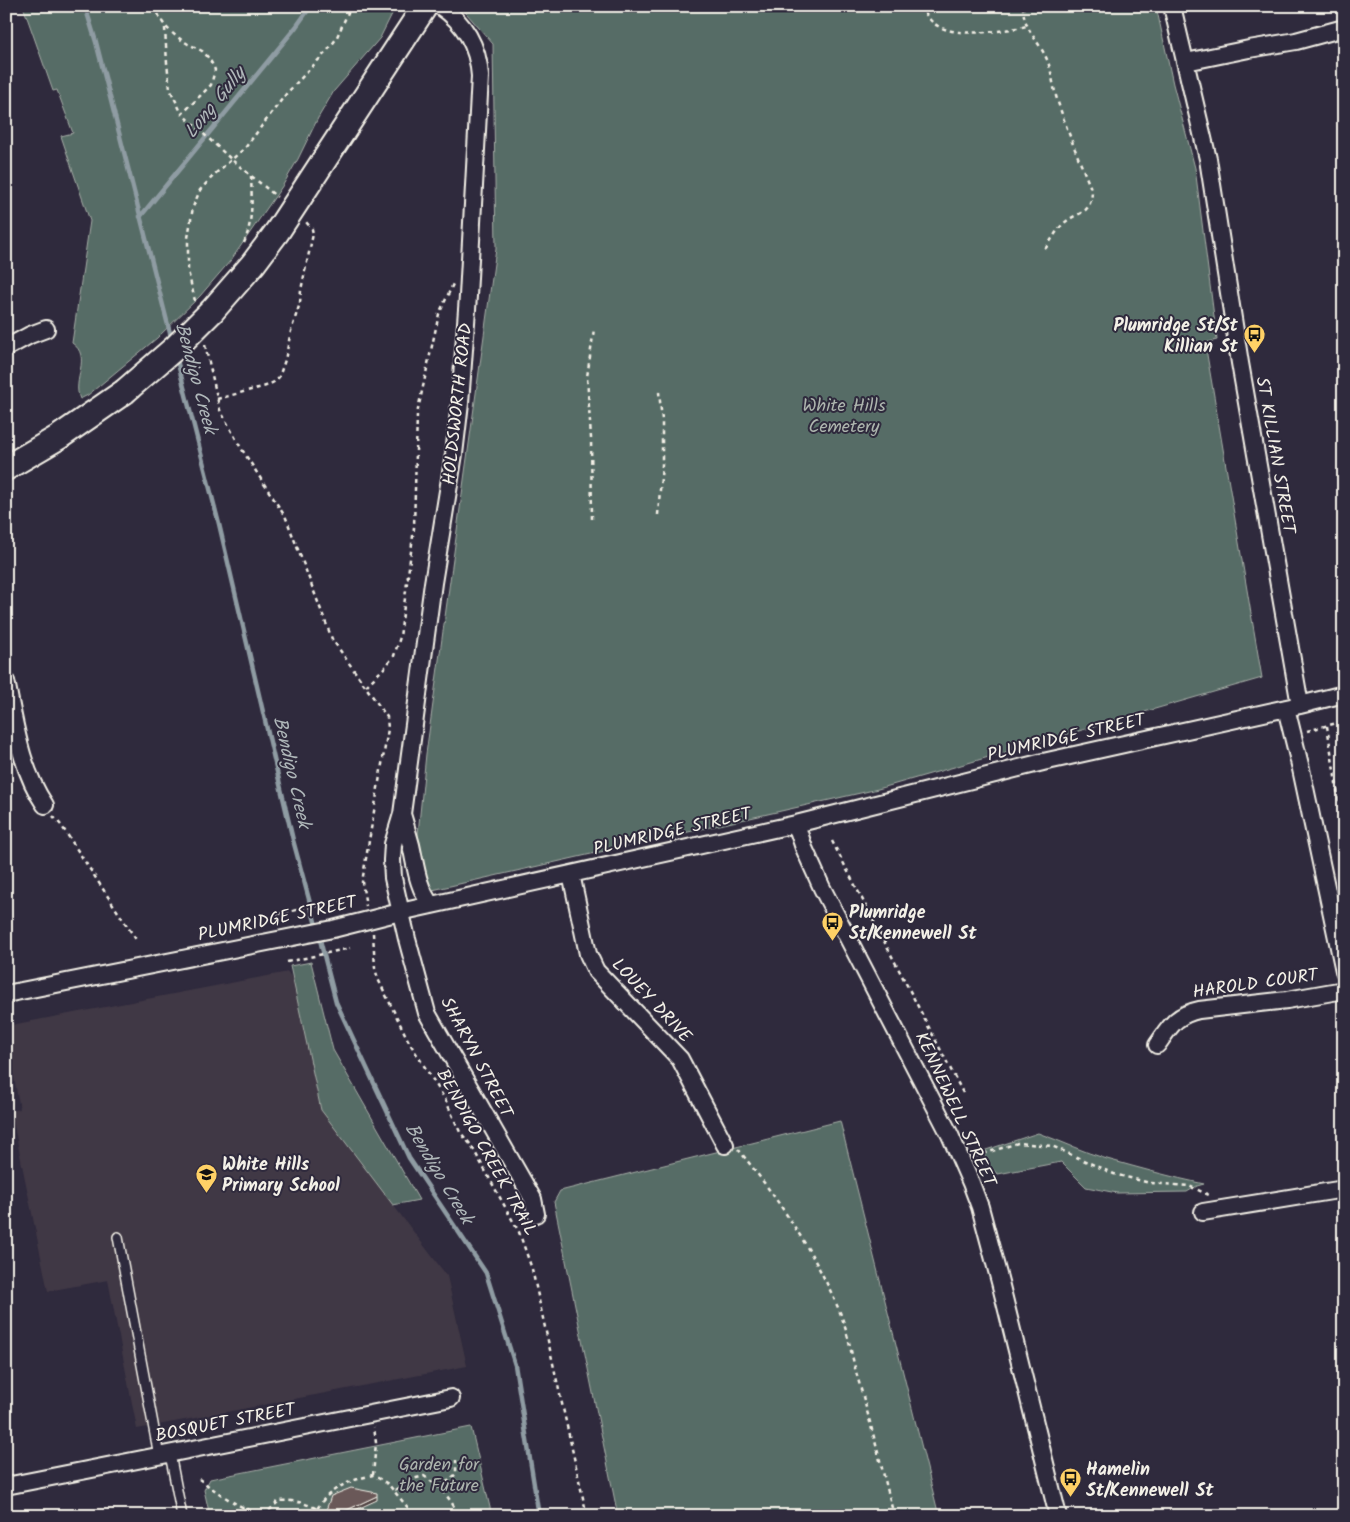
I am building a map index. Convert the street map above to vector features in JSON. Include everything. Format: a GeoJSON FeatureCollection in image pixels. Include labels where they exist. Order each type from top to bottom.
{"type":"FeatureCollection","features":[{"type":"Feature","properties":{"kind":"main road"},"geometry":{"type":"LineString","coordinates":[[318,171],[365,80],[408,6]]}},
{"type":"Feature","properties":{"kind":"main road"},"geometry":{"type":"LineString","coordinates":[[6,468],[59,437],[124,392],[176,347],[204,308],[264,250],[318,171],[424,6]]}},
{"type":"Feature","properties":{"kind":"street","name":"HOLDSWORTH ROAD"},"geometry":{"type":"LineString","coordinates":[[400,912],[393,878],[393,844],[402,814],[433,583],[454,454],[460,403],[480,76],[477,56],[470,38],[459,22],[440,6]]}},
{"type":"Feature","properties":{"kind":"street","name":"ST KILLIAN STREET"},"geometry":{"type":"LineString","coordinates":[[1172,6],[1214,192],[1301,769],[1344,971]]}},
{"type":"Feature","properties":{"kind":"street"},"geometry":{"type":"LineString","coordinates":[[1186,62],[1296,41],[1344,28]]}},
{"type":"Feature","properties":{"kind":"street"},"geometry":{"type":"LineString","coordinates":[[6,348],[46,329]]}},
{"type":"Feature","properties":{"kind":"street"},"geometry":{"type":"LineString","coordinates":[[6,681],[26,768],[35,790],[45,805]]}},
{"type":"Feature","properties":{"kind":"street","name":"PLUMRIDGE STREET"},"geometry":{"type":"LineString","coordinates":[[6,994],[333,930],[400,912],[796,824],[1042,762],[1344,694]]}},
{"type":"Feature","properties":{"kind":"street","name":"HOLDSWORTH ROAD"},"geometry":{"type":"LineString","coordinates":[[402,814],[420,887],[423,895],[431,905]]}},
{"type":"Feature","properties":{"kind":"street","name":"KENNEWELL STREET"},"geometry":{"type":"LineString","coordinates":[[796,824],[804,848],[822,888],[946,1126],[980,1207],[1058,1516]]}},
{"type":"Feature","properties":{"kind":"street","name":"LOUEY DRIVE"},"geometry":{"type":"LineString","coordinates":[[571,874],[588,954],[596,971],[680,1059],[730,1146]]}},
{"type":"Feature","properties":{"kind":"street","name":"SHARYN STREET"},"geometry":{"type":"LineString","coordinates":[[400,912],[430,1019],[533,1199],[536,1214]]}},
{"type":"Feature","properties":{"kind":"street","name":"HAROLD COURT"},"geometry":{"type":"LineString","coordinates":[[1157,1045],[1172,1024],[1188,1012],[1287,1000],[1344,990]]}},
{"type":"Feature","properties":{"kind":"street"},"geometry":{"type":"LineString","coordinates":[[1203,1212],[1344,1189]]}},
{"type":"Feature","properties":{"kind":"street","name":"BOSQUET STREET"},"geometry":{"type":"LineString","coordinates":[[6,1486],[451,1398]]}},
{"type":"Feature","properties":{"kind":"lane"},"geometry":{"type":"LineString","coordinates":[[118,1237],[165,1455],[182,1516]]}},
{"type":"Feature","properties":{"kind":"path"},"geometry":{"type":"LineString","coordinates":[[156,6],[165,26],[201,51],[212,63],[215,70],[211,86],[182,114]]}},
{"type":"Feature","properties":{"kind":"path"},"geometry":{"type":"LineString","coordinates":[[204,308],[189,278],[188,266],[188,238],[193,207],[200,190],[254,138],[290,89],[328,50],[336,39],[351,6]]}},
{"type":"Feature","properties":{"kind":"path"},"geometry":{"type":"LineString","coordinates":[[920,6],[936,25],[953,32],[1002,31],[1026,26]]}},
{"type":"Feature","properties":{"kind":"path"},"geometry":{"type":"LineString","coordinates":[[1023,6],[1026,26],[1042,48],[1048,62],[1056,95],[1092,191],[1092,201],[1087,209],[1064,223],[1045,249]]}},
{"type":"Feature","properties":{"kind":"path"},"geometry":{"type":"LineString","coordinates":[[165,26],[170,89],[182,114],[232,160],[282,202]]}},
{"type":"Feature","properties":{"kind":"path"},"geometry":{"type":"LineString","coordinates":[[242,247],[248,235],[250,222],[251,176]]}},
{"type":"Feature","properties":{"kind":"path"},"geometry":{"type":"LineString","coordinates":[[217,399],[266,386],[279,377],[300,303],[313,234],[310,225],[301,218]]}},
{"type":"Feature","properties":{"kind":"path"},"geometry":{"type":"LineString","coordinates":[[366,686],[394,656],[400,637],[414,528],[417,414],[439,314],[455,281]]}},
{"type":"Feature","properties":{"kind":"path"},"geometry":{"type":"LineString","coordinates":[[592,519],[592,438],[587,377],[594,329]]}},
{"type":"Feature","properties":{"kind":"path"},"geometry":{"type":"LineString","coordinates":[[204,338],[220,410],[241,448],[286,518],[332,639],[387,717],[388,723],[362,882],[368,912]]}},
{"type":"Feature","properties":{"kind":"path"},"geometry":{"type":"LineString","coordinates":[[658,516],[662,465],[662,420],[659,392]]}},
{"type":"Feature","properties":{"kind":"path"},"geometry":{"type":"LineString","coordinates":[[1302,733],[1344,721]]}},
{"type":"Feature","properties":{"kind":"path"},"geometry":{"type":"LineString","coordinates":[[1327,726],[1344,834]]}},
{"type":"Feature","properties":{"kind":"path"},"geometry":{"type":"LineString","coordinates":[[45,805],[61,825],[137,941]]}},
{"type":"Feature","properties":{"kind":"path"},"geometry":{"type":"LineString","coordinates":[[832,841],[963,1094]]}},
{"type":"Feature","properties":{"kind":"path"},"geometry":{"type":"LineString","coordinates":[[277,914],[342,901]]}},
{"type":"Feature","properties":{"kind":"path","name":"BENDIGO CREEK TRAIL"},"geometry":{"type":"LineString","coordinates":[[372,930],[376,974],[403,1031],[444,1099],[460,1132],[475,1152],[524,1244],[532,1269],[587,1516]]}},
{"type":"Feature","properties":{"kind":"path"},"geometry":{"type":"LineString","coordinates":[[287,962],[350,948]]}},
{"type":"Feature","properties":{"kind":"path"},"geometry":{"type":"LineString","coordinates":[[962,1161],[1018,1143],[1052,1146],[1114,1174],[1150,1183],[1189,1186],[1215,1198],[1220,1210]]}},
{"type":"Feature","properties":{"kind":"path"},"geometry":{"type":"LineString","coordinates":[[730,1146],[769,1188],[794,1224],[812,1254],[839,1311],[874,1434],[894,1516]]}},
{"type":"Feature","properties":{"kind":"path"},"geometry":{"type":"LineString","coordinates":[[371,1414],[376,1443],[373,1475]]}},
{"type":"Feature","properties":{"kind":"path"},"geometry":{"type":"LineString","coordinates":[[440,1488],[456,1474],[456,1460]]}},
{"type":"Feature","properties":{"kind":"path"},"geometry":{"type":"LineString","coordinates":[[314,1516],[321,1502],[340,1486],[351,1480],[373,1475],[381,1478],[395,1490],[415,1516]]}},
{"type":"Feature","properties":{"kind":"path"},"geometry":{"type":"LineString","coordinates":[[395,1490],[408,1480],[424,1476],[440,1488],[453,1503],[459,1516]]}},
{"type":"Feature","properties":{"kind":"path"},"geometry":{"type":"LineString","coordinates":[[199,1479],[250,1510],[263,1512],[270,1509],[278,1501],[293,1500],[308,1504],[317,1509]]}},
{"type":"Feature","properties":{"kind":"path"},"geometry":{"type":"LineString","coordinates":[[241,1506],[247,1516]]}},
{"type":"Feature","properties":{"kind":"shaded area","name":"White Hills Primary School"},"geometry":{"type":"Polygon","coordinates":[[[288,972],[301,992],[321,1110],[447,1276],[467,1366],[137,1429],[108,1280],[48,1291],[11,1111],[20,1109],[6,1036],[6,1026],[288,972]]]}},
{"type":"Feature","properties":{"kind":"green space"},"geometry":{"type":"Polygon","coordinates":[[[23,6],[396,6],[380,38],[334,91],[283,185],[231,260],[200,296],[157,338],[88,395],[80,399],[78,384],[81,355],[72,343],[90,221],[61,136],[73,133],[57,90],[53,91],[23,6]]]}},
{"type":"Feature","properties":{"kind":"green space","name":"White Hills Cemetery"},"geometry":{"type":"Polygon","coordinates":[[[460,6],[1156,6],[1173,84],[1195,168],[1217,340],[1205,343],[1262,678],[878,789],[428,891],[417,844],[426,754],[496,249],[493,44],[460,6]]]}},
{"type":"Feature","properties":{"kind":"green space"},"geometry":{"type":"Polygon","coordinates":[[[311,962],[333,1050],[419,1200],[393,1205],[321,1110],[290,966],[311,962]]]}},
{"type":"Feature","properties":{"kind":"green space"},"geometry":{"type":"Polygon","coordinates":[[[840,1121],[939,1516],[618,1516],[554,1202],[560,1191],[840,1121]]]}},
{"type":"Feature","properties":{"kind":"green space"},"geometry":{"type":"Polygon","coordinates":[[[1038,1133],[1107,1159],[1204,1184],[1187,1192],[1117,1193],[1086,1187],[1061,1162],[998,1174],[987,1165],[983,1151],[1038,1133]]]}},
{"type":"Feature","properties":{"kind":"green space","name":"Garden for the Future"},"geometry":{"type":"Polygon","coordinates":[[[471,1427],[492,1516],[210,1516],[204,1490],[210,1479],[471,1427]]]}},
{"type":"Feature","properties":{"kind":"building"},"geometry":{"type":"Polygon","coordinates":[[[351,1488],[377,1493],[377,1496],[334,1516],[324,1516],[331,1496],[351,1488]]]}},
{"type":"Feature","properties":{"kind":"waterway","name":"Bendigo Creek"},"geometry":{"type":"LineString","coordinates":[[85,6],[96,42],[172,341]]}},
{"type":"Feature","properties":{"kind":"waterway","name":"Long Gully"},"geometry":{"type":"LineString","coordinates":[[140,217],[296,27],[311,6]]}},
{"type":"Feature","properties":{"kind":"waterway","name":"Bendigo Creek"},"geometry":{"type":"LineString","coordinates":[[176,356],[219,524],[293,840],[317,929]]}},
{"type":"Feature","properties":{"kind":"waterway","name":"Bendigo Creek"},"geometry":{"type":"LineString","coordinates":[[319,936],[336,1002],[409,1158],[486,1273],[515,1365],[539,1516]]}},
{"type":"Feature","properties":{"kind":"place","name":"Plumridge St/St Killian St"},"geometry":{"type":"Point","coordinates":[1254,354]}},
{"type":"Feature","properties":{"kind":"place","name":"Plumridge St/Kennewell St"},"geometry":{"type":"Point","coordinates":[833,941]}},
{"type":"Feature","properties":{"kind":"place","name":"White Hills Primary School"},"geometry":{"type":"Point","coordinates":[206,1193]}},
{"type":"Feature","properties":{"kind":"place","name":"Hamelin St/Kennewell St"},"geometry":{"type":"Point","coordinates":[1070,1498]}}]}
